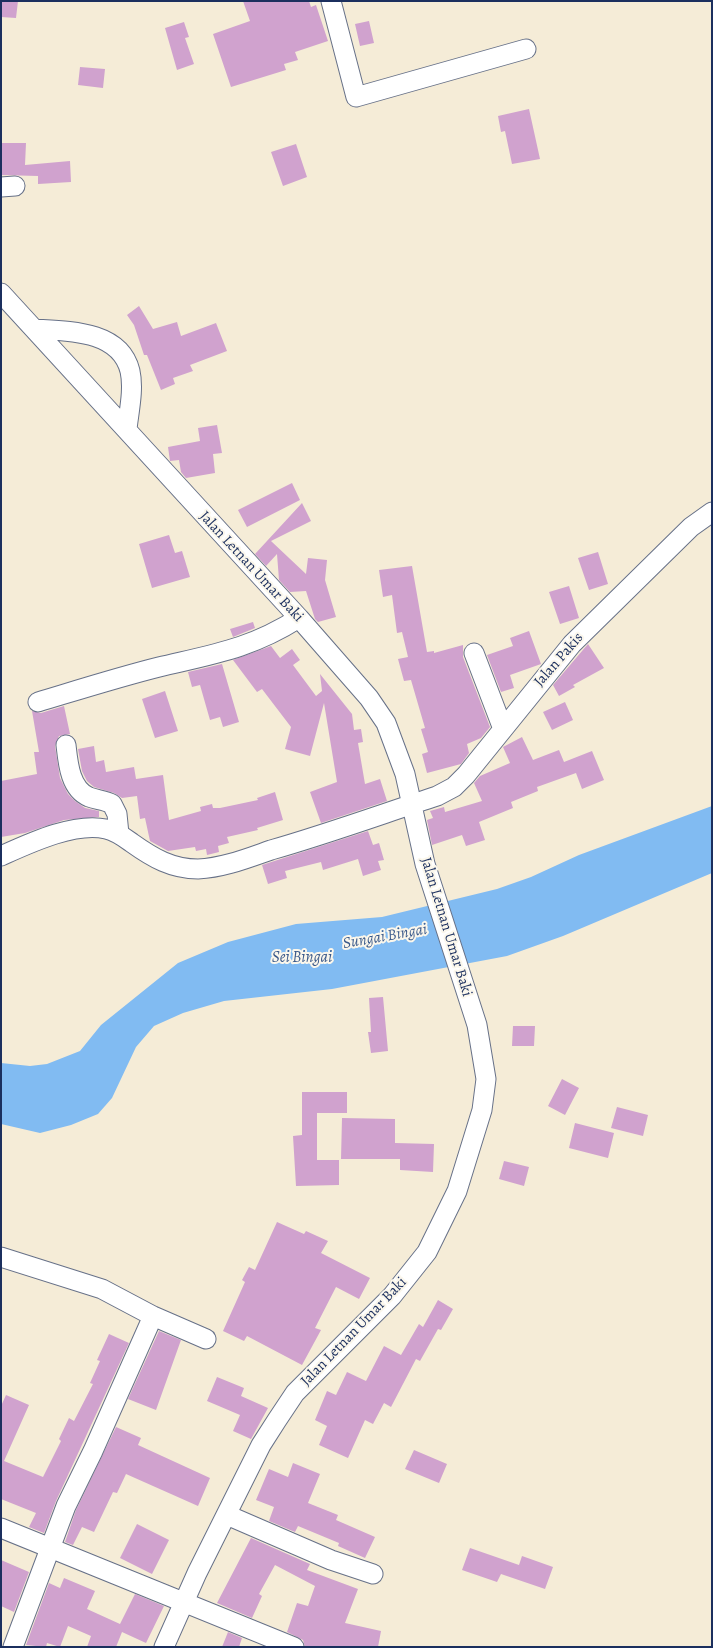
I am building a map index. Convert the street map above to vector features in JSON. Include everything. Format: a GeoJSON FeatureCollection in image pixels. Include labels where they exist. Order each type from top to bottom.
{"type":"FeatureCollection","features":[{"type":"Feature","properties":{"kind":"street"},"geometry":{"type":"LineString","coordinates":[[331,1],[356,97],[526,49]]}},
{"type":"Feature","properties":{"kind":"street","name":"Jalan Letnan Umar Baki"},"geometry":{"type":"LineString","coordinates":[[1,293],[299,618],[369,698],[386,723],[404,774],[425,864],[477,1025],[486,1079],[482,1110],[457,1191],[427,1252],[392,1296],[295,1393],[261,1444],[197,1573],[164,1647]]}},
{"type":"Feature","properties":{"kind":"street"},"geometry":{"type":"LineString","coordinates":[[34,329],[69,331],[99,338],[114,345],[124,354],[130,372],[131,393],[127,429]]}},
{"type":"Feature","properties":{"kind":"street","name":"Jalan Pakis"},"geometry":{"type":"LineString","coordinates":[[120,834],[165,864],[199,869],[224,865],[316,837],[437,796],[454,787],[472,768],[572,644],[690,527],[712,512]]}},
{"type":"Feature","properties":{"kind":"street"},"geometry":{"type":"LineString","coordinates":[[38,702],[160,667],[219,655],[266,637],[299,618]]}},
{"type":"Feature","properties":{"kind":"street"},"geometry":{"type":"LineString","coordinates":[[474,653],[503,729]]}},
{"type":"Feature","properties":{"kind":"street"},"geometry":{"type":"LineString","coordinates":[[1,856],[31,842],[88,828],[107,829],[120,834],[117,814],[112,804],[85,795],[76,785],[68,762],[66,745]]}},
{"type":"Feature","properties":{"kind":"street"},"geometry":{"type":"LineString","coordinates":[[1,1257],[102,1289],[154,1316],[206,1339]]}},
{"type":"Feature","properties":{"kind":"street"},"geometry":{"type":"LineString","coordinates":[[13,1647],[49,1548],[154,1316]]}},
{"type":"Feature","properties":{"kind":"street"},"geometry":{"type":"LineString","coordinates":[[227,1515],[331,1560],[373,1574]]}},
{"type":"Feature","properties":{"kind":"street"},"geometry":{"type":"LineString","coordinates":[[1,1528],[294,1647]]}},
{"type":"Feature","properties":{"kind":"water","name":"Sei Bingai"},"geometry":{"type":"Polygon","coordinates":[[[712,806],[712,873],[563,936],[507,956],[332,989],[224,1001],[183,1013],[154,1026],[136,1047],[112,1098],[98,1114],[71,1125],[40,1133],[1,1124],[1,1063],[30,1066],[47,1064],[80,1051],[101,1025],[178,963],[228,942],[296,924],[382,917],[497,889],[531,877],[579,855],[712,806]]]}},
{"type":"Feature","properties":{"kind":"building"},"geometry":{"type":"Polygon","coordinates":[[[2,1],[18,1],[16,18],[1,17],[2,1]]]}},
{"type":"Feature","properties":{"kind":"building"},"geometry":{"type":"Polygon","coordinates":[[[243,1],[309,1],[311,7],[316,5],[328,41],[295,52],[298,60],[284,64],[286,70],[231,87],[213,34],[250,21],[243,1]]]}},
{"type":"Feature","properties":{"kind":"building"},"geometry":{"type":"Polygon","coordinates":[[[369,21],[374,43],[360,46],[355,24],[369,21]]]}},
{"type":"Feature","properties":{"kind":"building"},"geometry":{"type":"Polygon","coordinates":[[[184,22],[189,37],[185,38],[194,64],[177,70],[165,28],[184,22]]]}},
{"type":"Feature","properties":{"kind":"building"},"geometry":{"type":"Polygon","coordinates":[[[80,67],[105,69],[103,88],[78,85],[80,67]]]}},
{"type":"Feature","properties":{"kind":"building"},"geometry":{"type":"Polygon","coordinates":[[[529,109],[540,159],[512,164],[505,131],[501,132],[498,116],[529,109]]]}},
{"type":"Feature","properties":{"kind":"building"},"geometry":{"type":"Polygon","coordinates":[[[1,143],[26,143],[25,165],[70,161],[71,182],[38,184],[38,176],[1,175],[1,143]]]}},
{"type":"Feature","properties":{"kind":"building"},"geometry":{"type":"Polygon","coordinates":[[[296,144],[307,177],[283,186],[271,152],[296,144]]]}},
{"type":"Feature","properties":{"kind":"building"},"geometry":{"type":"Polygon","coordinates":[[[139,306],[153,329],[177,322],[181,336],[216,323],[227,351],[190,365],[193,371],[173,378],[175,384],[161,390],[147,355],[144,355],[134,325],[127,315],[139,306]]]}},
{"type":"Feature","properties":{"kind":"building"},"geometry":{"type":"Polygon","coordinates":[[[217,425],[222,453],[213,454],[215,473],[186,478],[181,472],[179,460],[170,461],[168,447],[200,441],[198,428],[217,425]]]}},
{"type":"Feature","properties":{"kind":"building"},"geometry":{"type":"Polygon","coordinates":[[[292,483],[300,500],[247,527],[238,510],[292,483]]]}},
{"type":"Feature","properties":{"kind":"building"},"geometry":{"type":"Polygon","coordinates":[[[302,503],[311,521],[271,541],[306,574],[308,558],[327,560],[325,580],[336,617],[318,622],[315,619],[306,591],[290,592],[279,580],[277,554],[266,566],[255,554],[302,503]]]}},
{"type":"Feature","properties":{"kind":"building"},"geometry":{"type":"Polygon","coordinates":[[[169,535],[175,553],[182,551],[190,577],[152,588],[139,544],[169,535]]]}},
{"type":"Feature","properties":{"kind":"building"},"geometry":{"type":"Polygon","coordinates":[[[598,552],[608,584],[589,590],[578,558],[598,552]]]}},
{"type":"Feature","properties":{"kind":"building"},"geometry":{"type":"Polygon","coordinates":[[[412,566],[427,652],[434,651],[434,653],[463,645],[463,657],[490,727],[481,738],[467,744],[469,753],[461,764],[427,773],[422,754],[428,752],[421,729],[425,728],[411,680],[404,681],[398,659],[408,657],[402,632],[397,633],[392,595],[383,597],[379,570],[412,566]]]}},
{"type":"Feature","properties":{"kind":"building"},"geometry":{"type":"Polygon","coordinates":[[[569,586],[579,618],[560,624],[549,592],[569,586]]]}},
{"type":"Feature","properties":{"kind":"building"},"geometry":{"type":"Polygon","coordinates":[[[253,622],[255,628],[233,637],[230,629],[253,622]]]}},
{"type":"Feature","properties":{"kind":"building"},"geometry":{"type":"Polygon","coordinates":[[[529,631],[541,664],[510,675],[514,688],[501,692],[487,655],[513,646],[510,638],[529,631]]]}},
{"type":"Feature","properties":{"kind":"building"},"geometry":{"type":"Polygon","coordinates":[[[588,644],[604,668],[573,685],[575,687],[559,696],[553,685],[588,644]]]}},
{"type":"Feature","properties":{"kind":"building"},"geometry":{"type":"Polygon","coordinates":[[[271,646],[280,658],[292,649],[300,660],[293,665],[316,696],[322,691],[320,674],[352,714],[354,730],[361,729],[363,742],[358,743],[365,784],[380,779],[387,801],[321,823],[310,792],[337,782],[324,703],[310,756],[285,749],[291,727],[262,689],[257,692],[233,660],[271,646]]]}},
{"type":"Feature","properties":{"kind":"building"},"geometry":{"type":"Polygon","coordinates":[[[222,664],[239,722],[223,727],[220,717],[210,720],[200,685],[192,687],[188,672],[222,664]]]}},
{"type":"Feature","properties":{"kind":"building"},"geometry":{"type":"Polygon","coordinates":[[[165,691],[178,731],[155,738],[142,699],[165,691]]]}},
{"type":"Feature","properties":{"kind":"building"},"geometry":{"type":"Polygon","coordinates":[[[565,702],[573,720],[552,730],[543,712],[565,702]]]}},
{"type":"Feature","properties":{"kind":"building"},"geometry":{"type":"Polygon","coordinates":[[[64,706],[70,734],[59,736],[55,746],[60,778],[68,794],[75,801],[85,808],[99,811],[99,817],[64,820],[25,833],[1,837],[1,781],[37,774],[34,752],[39,752],[32,711],[41,713],[64,706]]]}},
{"type":"Feature","properties":{"kind":"building"},"geometry":{"type":"Polygon","coordinates":[[[522,737],[533,760],[559,750],[564,762],[592,751],[604,780],[582,789],[576,773],[537,787],[538,791],[511,802],[513,808],[479,822],[485,840],[466,846],[462,835],[432,845],[427,820],[433,818],[430,811],[444,807],[445,812],[482,801],[474,783],[480,776],[510,763],[503,747],[522,737]]]}},
{"type":"Feature","properties":{"kind":"building"},"geometry":{"type":"Polygon","coordinates":[[[94,746],[96,762],[104,760],[106,772],[134,767],[136,779],[163,775],[169,820],[201,811],[200,807],[212,804],[213,808],[220,808],[258,800],[257,798],[275,792],[283,820],[257,828],[258,830],[227,837],[229,843],[218,846],[219,852],[207,855],[206,849],[196,851],[195,847],[168,851],[150,841],[145,818],[140,819],[137,796],[122,798],[114,793],[94,787],[87,781],[82,771],[78,749],[94,746]]]}},
{"type":"Feature","properties":{"kind":"building"},"geometry":{"type":"Polygon","coordinates":[[[368,831],[373,845],[379,843],[384,860],[378,861],[381,870],[363,876],[358,859],[323,870],[321,862],[285,871],[287,878],[268,884],[262,865],[368,831]]]}},
{"type":"Feature","properties":{"kind":"building"},"geometry":{"type":"Polygon","coordinates":[[[383,997],[388,1051],[371,1053],[368,1032],[371,1032],[369,998],[383,997]]]}},
{"type":"Feature","properties":{"kind":"building"},"geometry":{"type":"Polygon","coordinates":[[[513,1026],[535,1026],[534,1046],[512,1046],[513,1026]]]}},
{"type":"Feature","properties":{"kind":"building"},"geometry":{"type":"Polygon","coordinates":[[[562,1079],[579,1088],[565,1115],[548,1106],[562,1079]]]}},
{"type":"Feature","properties":{"kind":"building"},"geometry":{"type":"Polygon","coordinates":[[[302,1092],[347,1092],[347,1113],[317,1113],[317,1160],[339,1160],[339,1185],[296,1186],[293,1136],[302,1135],[302,1092]]]}},
{"type":"Feature","properties":{"kind":"building"},"geometry":{"type":"Polygon","coordinates":[[[617,1107],[648,1115],[643,1136],[611,1128],[617,1107]]]}},
{"type":"Feature","properties":{"kind":"building"},"geometry":{"type":"Polygon","coordinates":[[[342,1118],[395,1119],[395,1143],[434,1144],[433,1172],[400,1170],[400,1159],[341,1159],[342,1118]]]}},
{"type":"Feature","properties":{"kind":"building"},"geometry":{"type":"Polygon","coordinates":[[[575,1123],[614,1133],[608,1158],[569,1148],[575,1123]]]}},
{"type":"Feature","properties":{"kind":"building"},"geometry":{"type":"Polygon","coordinates":[[[504,1161],[529,1167],[524,1186],[499,1179],[504,1161]]]}},
{"type":"Feature","properties":{"kind":"building"},"geometry":{"type":"Polygon","coordinates":[[[277,1222],[304,1234],[306,1231],[328,1241],[321,1253],[370,1278],[359,1299],[336,1287],[315,1328],[321,1330],[302,1365],[247,1336],[244,1341],[223,1331],[245,1282],[242,1280],[249,1267],[255,1270],[277,1222]]]}},
{"type":"Feature","properties":{"kind":"building"},"geometry":{"type":"Polygon","coordinates":[[[438,1300],[453,1309],[441,1330],[438,1329],[420,1361],[416,1359],[391,1407],[384,1403],[373,1424],[365,1420],[348,1458],[319,1445],[327,1426],[315,1420],[327,1391],[336,1395],[347,1372],[366,1381],[384,1346],[401,1355],[419,1324],[423,1327],[438,1300]]]}},
{"type":"Feature","properties":{"kind":"building"},"geometry":{"type":"Polygon","coordinates":[[[159,1331],[181,1340],[156,1410],[128,1399],[159,1331]]]}},
{"type":"Feature","properties":{"kind":"building"},"geometry":{"type":"Polygon","coordinates":[[[109,1334],[129,1343],[56,1501],[44,1533],[29,1527],[36,1513],[1,1499],[1,1406],[6,1395],[29,1405],[4,1461],[43,1477],[61,1441],[59,1439],[69,1418],[74,1421],[93,1384],[90,1383],[100,1361],[97,1360],[109,1334]]]}},
{"type":"Feature","properties":{"kind":"building"},"geometry":{"type":"Polygon","coordinates":[[[217,1377],[244,1388],[241,1396],[268,1408],[251,1439],[233,1431],[240,1415],[207,1401],[217,1377]]]}},
{"type":"Feature","properties":{"kind":"building"},"geometry":{"type":"Polygon","coordinates":[[[116,1427],[141,1438],[138,1445],[210,1478],[198,1506],[126,1474],[117,1493],[113,1492],[94,1532],[82,1527],[73,1545],[65,1542],[76,1510],[116,1427]]]}},
{"type":"Feature","properties":{"kind":"building"},"geometry":{"type":"Polygon","coordinates":[[[414,1450],[447,1464],[439,1483],[405,1469],[414,1450]]]}},
{"type":"Feature","properties":{"kind":"building"},"geometry":{"type":"Polygon","coordinates":[[[293,1463],[320,1474],[308,1503],[338,1515],[336,1520],[375,1537],[365,1558],[338,1546],[339,1543],[298,1526],[295,1532],[269,1521],[274,1507],[256,1500],[269,1469],[288,1477],[293,1463]]]}},
{"type":"Feature","properties":{"kind":"building"},"geometry":{"type":"Polygon","coordinates":[[[137,1524],[169,1540],[152,1574],[120,1558],[137,1524]]]}},
{"type":"Feature","properties":{"kind":"building"},"geometry":{"type":"Polygon","coordinates":[[[251,1538],[310,1564],[307,1570],[358,1589],[345,1623],[381,1631],[378,1647],[305,1647],[303,1640],[287,1632],[297,1603],[308,1606],[315,1586],[275,1565],[259,1594],[262,1596],[252,1618],[217,1603],[251,1538]]]}},
{"type":"Feature","properties":{"kind":"building"},"geometry":{"type":"Polygon","coordinates":[[[470,1548],[519,1565],[522,1556],[553,1567],[545,1589],[501,1574],[497,1582],[462,1570],[470,1548]]]}},
{"type":"Feature","properties":{"kind":"building"},"geometry":{"type":"Polygon","coordinates":[[[1,1560],[29,1572],[14,1612],[1,1606],[1,1560]]]}},
{"type":"Feature","properties":{"kind":"building"},"geometry":{"type":"Polygon","coordinates":[[[64,1578],[95,1591],[87,1609],[120,1624],[135,1594],[164,1606],[146,1643],[122,1632],[116,1647],[87,1647],[91,1636],[68,1626],[60,1647],[47,1643],[46,1647],[26,1645],[49,1583],[60,1588],[64,1578]]]}},
{"type":"Feature","properties":{"kind":"building"},"geometry":{"type":"Polygon","coordinates":[[[228,1632],[242,1638],[239,1647],[222,1647],[228,1632]]]}},
{"type":"Feature","properties":{"kind":"water label","name":"Sungai Bingai"},"geometry":{"type":"Point","coordinates":[385,937]}}]}
